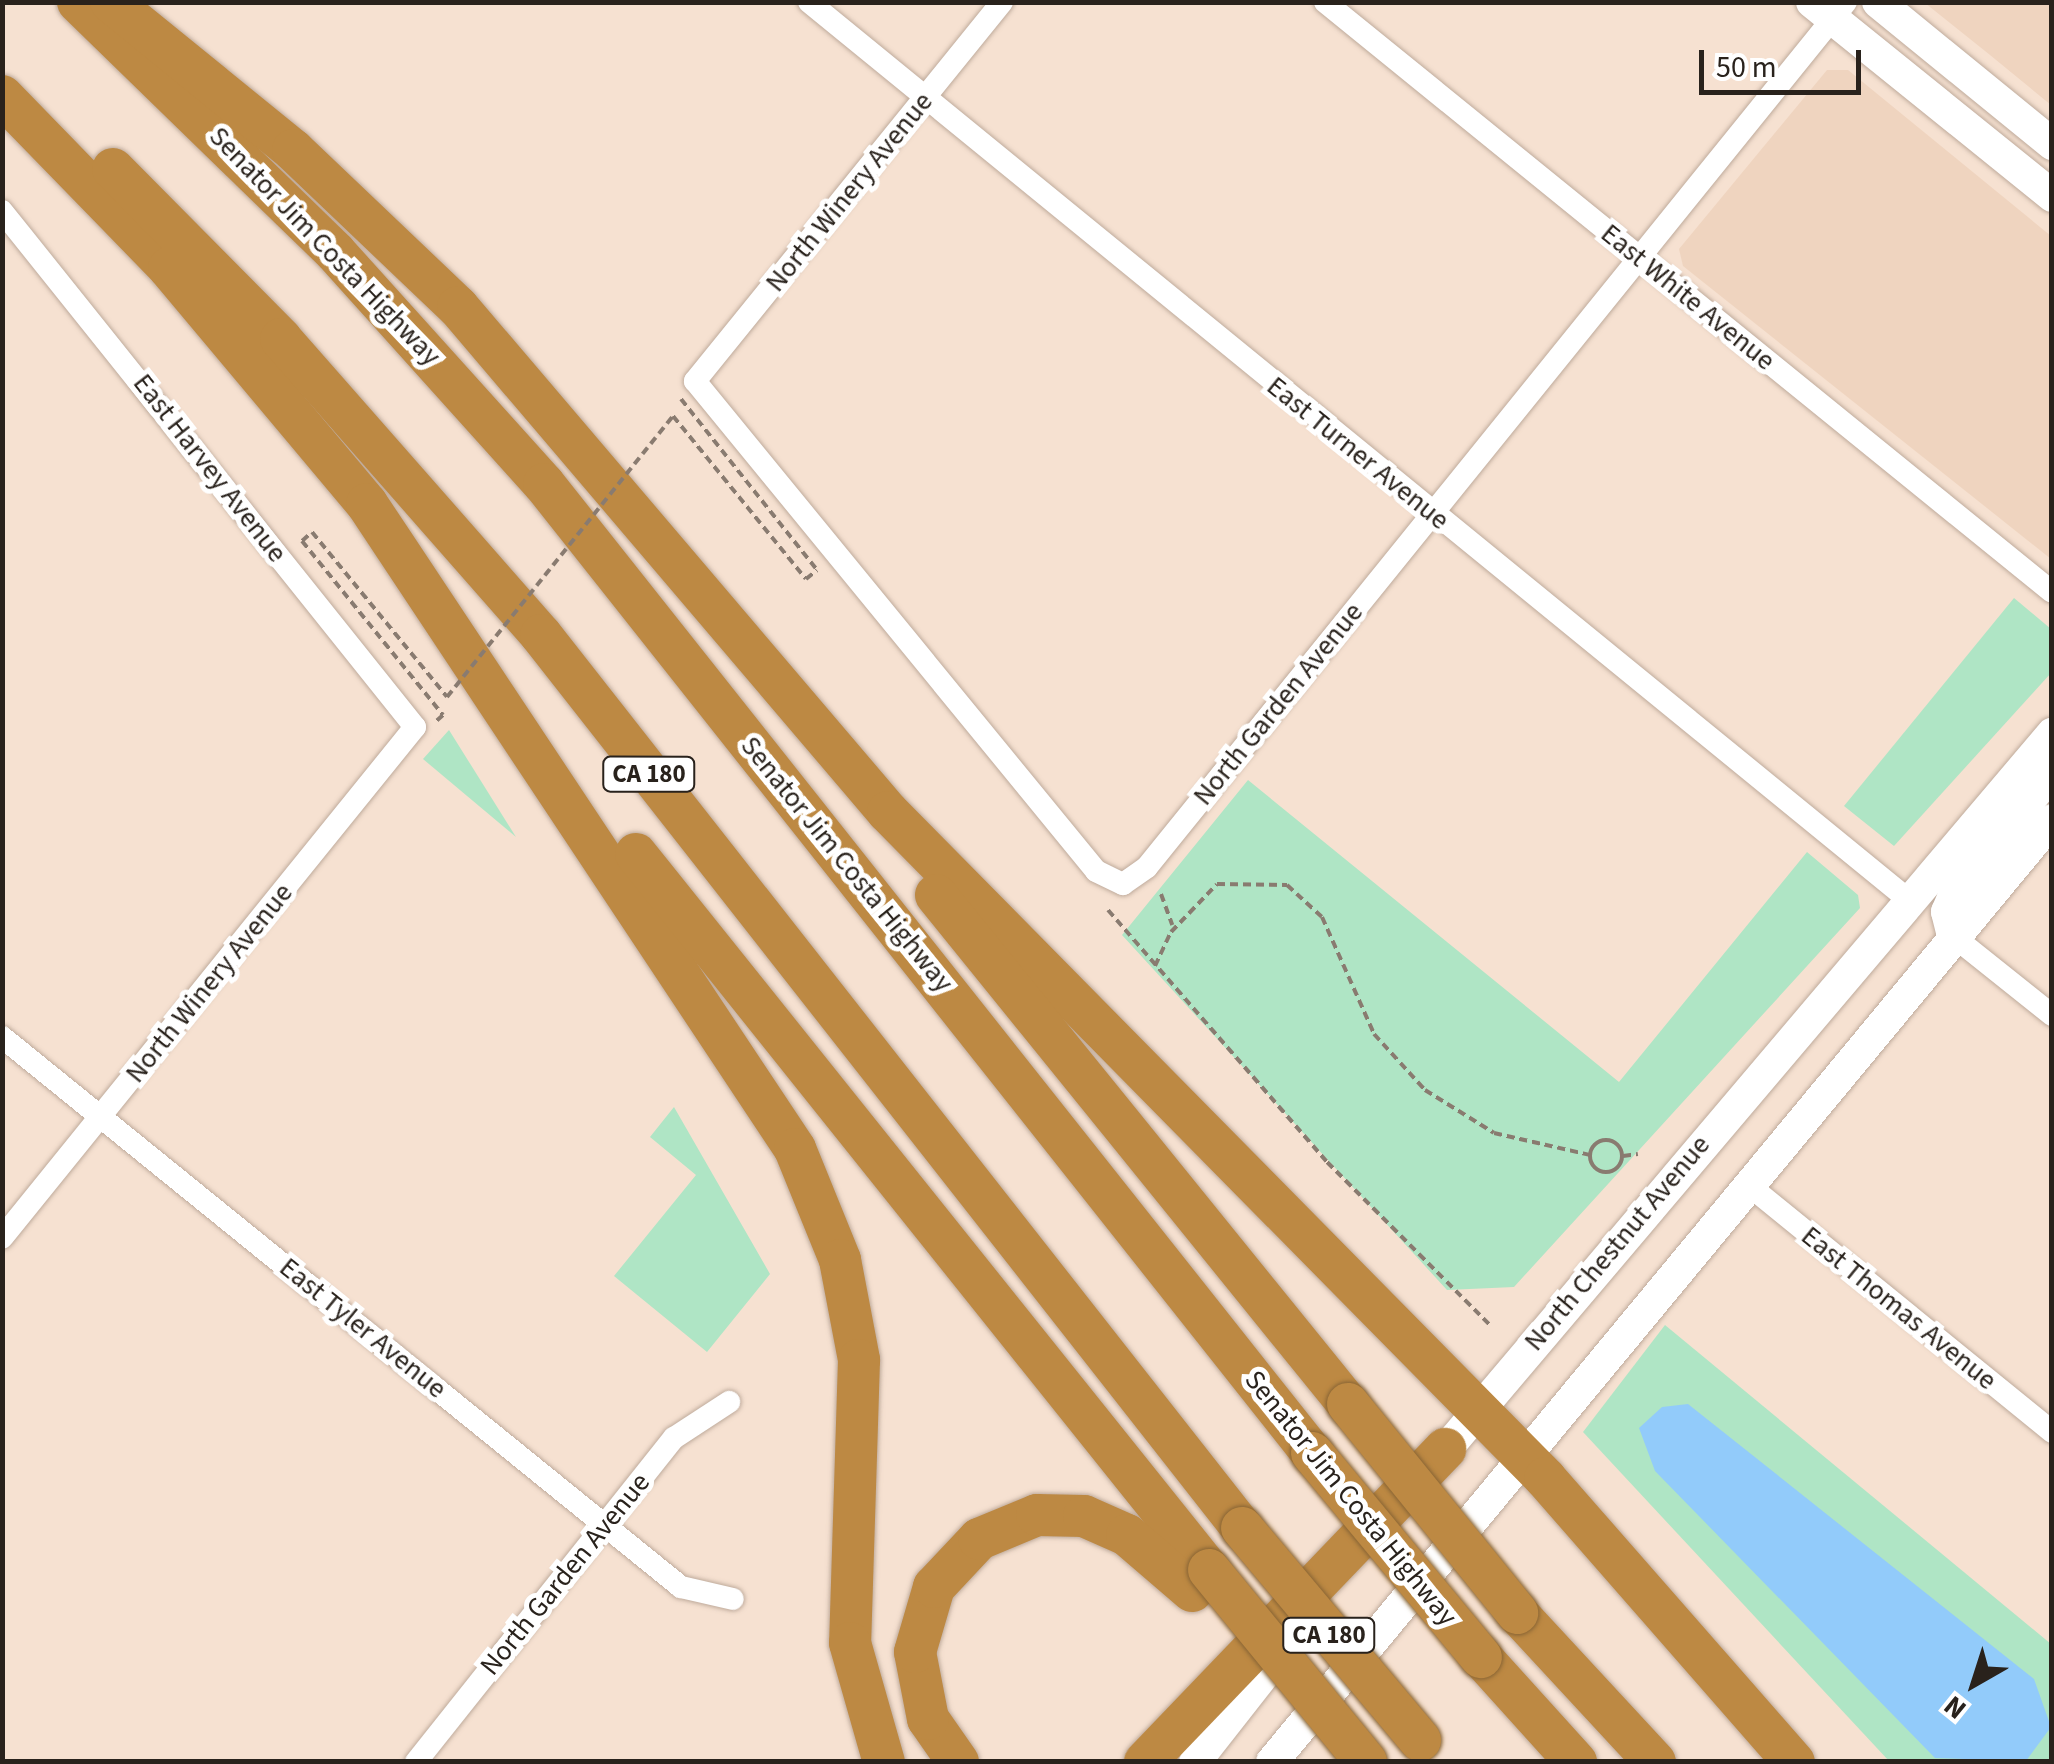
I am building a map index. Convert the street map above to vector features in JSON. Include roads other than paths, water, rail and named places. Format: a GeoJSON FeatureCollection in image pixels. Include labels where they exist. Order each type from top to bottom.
{"type":"FeatureCollection","features":[{"type":"Feature","properties":{"kind":"highway","name":"Senator Jim Costa Highway"},"geometry":{"type":"LineString","coordinates":[[78,2],[335,252],[544,484],[1312,1453],[1481,1657],[1576,1762]]}},
{"type":"Feature","properties":{"kind":"highway"},"geometry":{"type":"LineString","coordinates":[[111,2],[293,150],[435,284],[781,691],[960,887],[1522,1454],[1794,1762]]}},
{"type":"Feature","properties":{"kind":"highway","name":"CA 180"},"geometry":{"type":"LineString","coordinates":[[2,67],[281,339],[541,635],[1242,1528],[1430,1750]]}},
{"type":"Feature","properties":{"kind":"highway"},"geometry":{"type":"LineString","coordinates":[[2,96],[180,282],[432,593],[1346,1762]]}},
{"type":"Feature","properties":{"kind":"highway"},"geometry":{"type":"LineString","coordinates":[[432,593],[684,971],[819,1198],[859,1360],[850,1644],[884,1762]]}},
{"type":"Feature","properties":{"kind":"highway"},"geometry":{"type":"LineString","coordinates":[[781,691],[1098,1104],[1517,1613],[1656,1762]]}},
{"type":"Feature","properties":{"kind":"highway"},"geometry":{"type":"LineString","coordinates":[[1145,1762],[1445,1450]]}},
{"type":"Feature","properties":{"kind":"highway"},"geometry":{"type":"LineString","coordinates":[[958,1762],[928,1719],[915,1652],[934,1587],[979,1539],[1038,1515],[1084,1516],[1126,1535],[1201,1580],[1366,1762]]}},
{"type":"Feature","properties":{"kind":"main road"},"geometry":{"type":"LineString","coordinates":[[1878,2],[2052,144]]}},
{"type":"Feature","properties":{"kind":"main road"},"geometry":{"type":"LineString","coordinates":[[1830,8],[2052,196]]}},
{"type":"Feature","properties":{"kind":"main road","name":"North Chestnut Avenue"},"geometry":{"type":"LineString","coordinates":[[1195,1762],[1477,1410],[2052,734]]}},
{"type":"Feature","properties":{"kind":"main road"},"geometry":{"type":"LineString","coordinates":[[1953,936],[1946,912],[1959,884],[2052,774]]}},
{"type":"Feature","properties":{"kind":"main road"},"geometry":{"type":"LineString","coordinates":[[1272,1762],[1746,1183],[2052,820]]}},
{"type":"Feature","properties":{"kind":"street","name":"East Turner Avenue"},"geometry":{"type":"LineString","coordinates":[[809,2],[1910,901]]}},
{"type":"Feature","properties":{"kind":"street","name":"North Winery Avenue"},"geometry":{"type":"LineString","coordinates":[[695,381],[1002,2]]}},
{"type":"Feature","properties":{"kind":"street","name":"East White Avenue"},"geometry":{"type":"LineString","coordinates":[[1325,2],[2052,592]]}},
{"type":"Feature","properties":{"kind":"street","name":"North Garden Avenue"},"geometry":{"type":"LineString","coordinates":[[695,381],[1096,871],[1123,884],[1433,514],[1640,259],[1830,8]]}},
{"type":"Feature","properties":{"kind":"street","name":"East Harvey Avenue"},"geometry":{"type":"LineString","coordinates":[[2,211],[415,727]]}},
{"type":"Feature","properties":{"kind":"street","name":"North Winery Avenue"},"geometry":{"type":"LineString","coordinates":[[2,1238],[415,727]]}},
{"type":"Feature","properties":{"kind":"street"},"geometry":{"type":"LineString","coordinates":[[1953,936],[2052,1016]]}},
{"type":"Feature","properties":{"kind":"street","name":"East Tyler Avenue"},"geometry":{"type":"LineString","coordinates":[[2,1037],[682,1587],[733,1599]]}},
{"type":"Feature","properties":{"kind":"street","name":"East Thomas Avenue"},"geometry":{"type":"LineString","coordinates":[[1746,1183],[2052,1432]]}},
{"type":"Feature","properties":{"kind":"street","name":"North Garden Avenue"},"geometry":{"type":"LineString","coordinates":[[416,1762],[674,1438],[729,1402]]}},
{"type":"Feature","properties":{"kind":"water"},"geometry":{"type":"Polygon","coordinates":[[[1688,1404],[2034,1679],[2051,1727],[2026,1761],[1935,1758],[1655,1471],[1639,1428],[1662,1407],[1688,1404]]]}}]}
